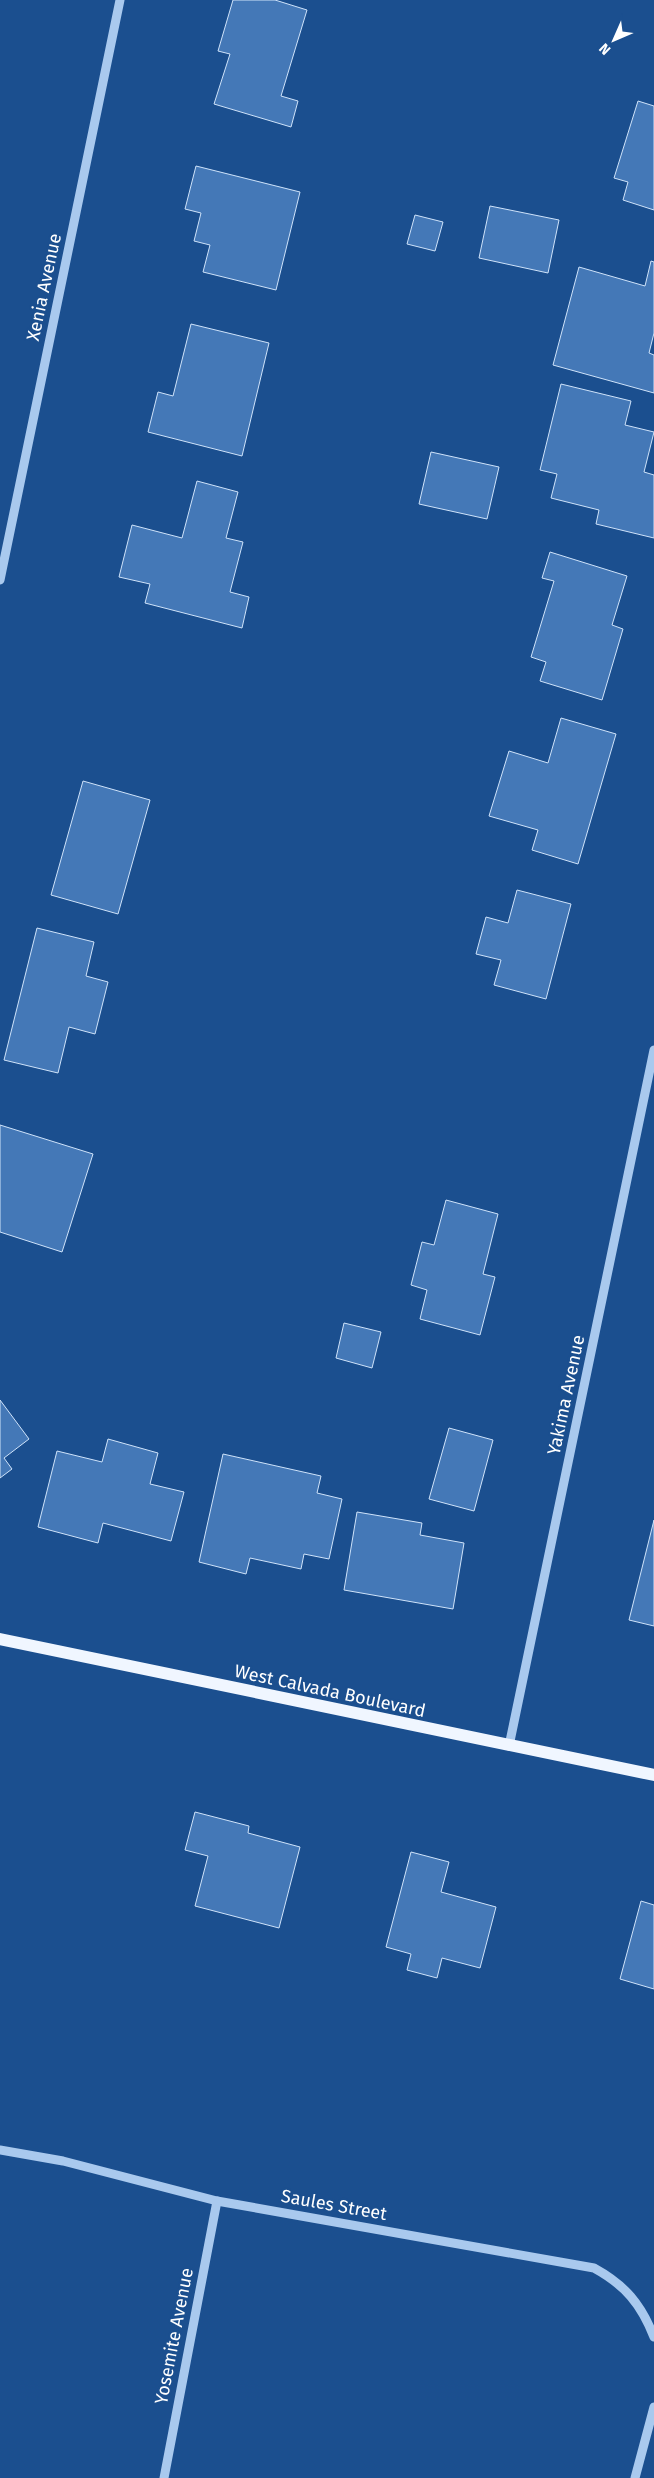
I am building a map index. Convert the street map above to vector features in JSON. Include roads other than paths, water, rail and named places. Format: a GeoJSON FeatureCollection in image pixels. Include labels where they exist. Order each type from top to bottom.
{"type":"FeatureCollection","features":[{"type":"Feature","properties":{"kind":"main road","name":"West Calvada Boulevard"},"geometry":{"type":"LineString","coordinates":[[0,1639],[654,1775]]}},
{"type":"Feature","properties":{"kind":"street","name":"Xenia Avenue"},"geometry":{"type":"LineString","coordinates":[[0,580],[120,0]]}},
{"type":"Feature","properties":{"kind":"street","name":"Yakima Avenue"},"geometry":{"type":"LineString","coordinates":[[510,1746],[654,1050]]}},
{"type":"Feature","properties":{"kind":"street","name":"Saules Street"},"geometry":{"type":"LineString","coordinates":[[0,2150],[63,2162],[216,2201],[594,2268],[617,2280],[646,2315],[654,2337]]}},
{"type":"Feature","properties":{"kind":"street","name":"Yosemite Avenue"},"geometry":{"type":"LineString","coordinates":[[164,2478],[216,2201]]}},
{"type":"Feature","properties":{"kind":"street"},"geometry":{"type":"LineString","coordinates":[[635,2478],[654,2407]]}}]}
